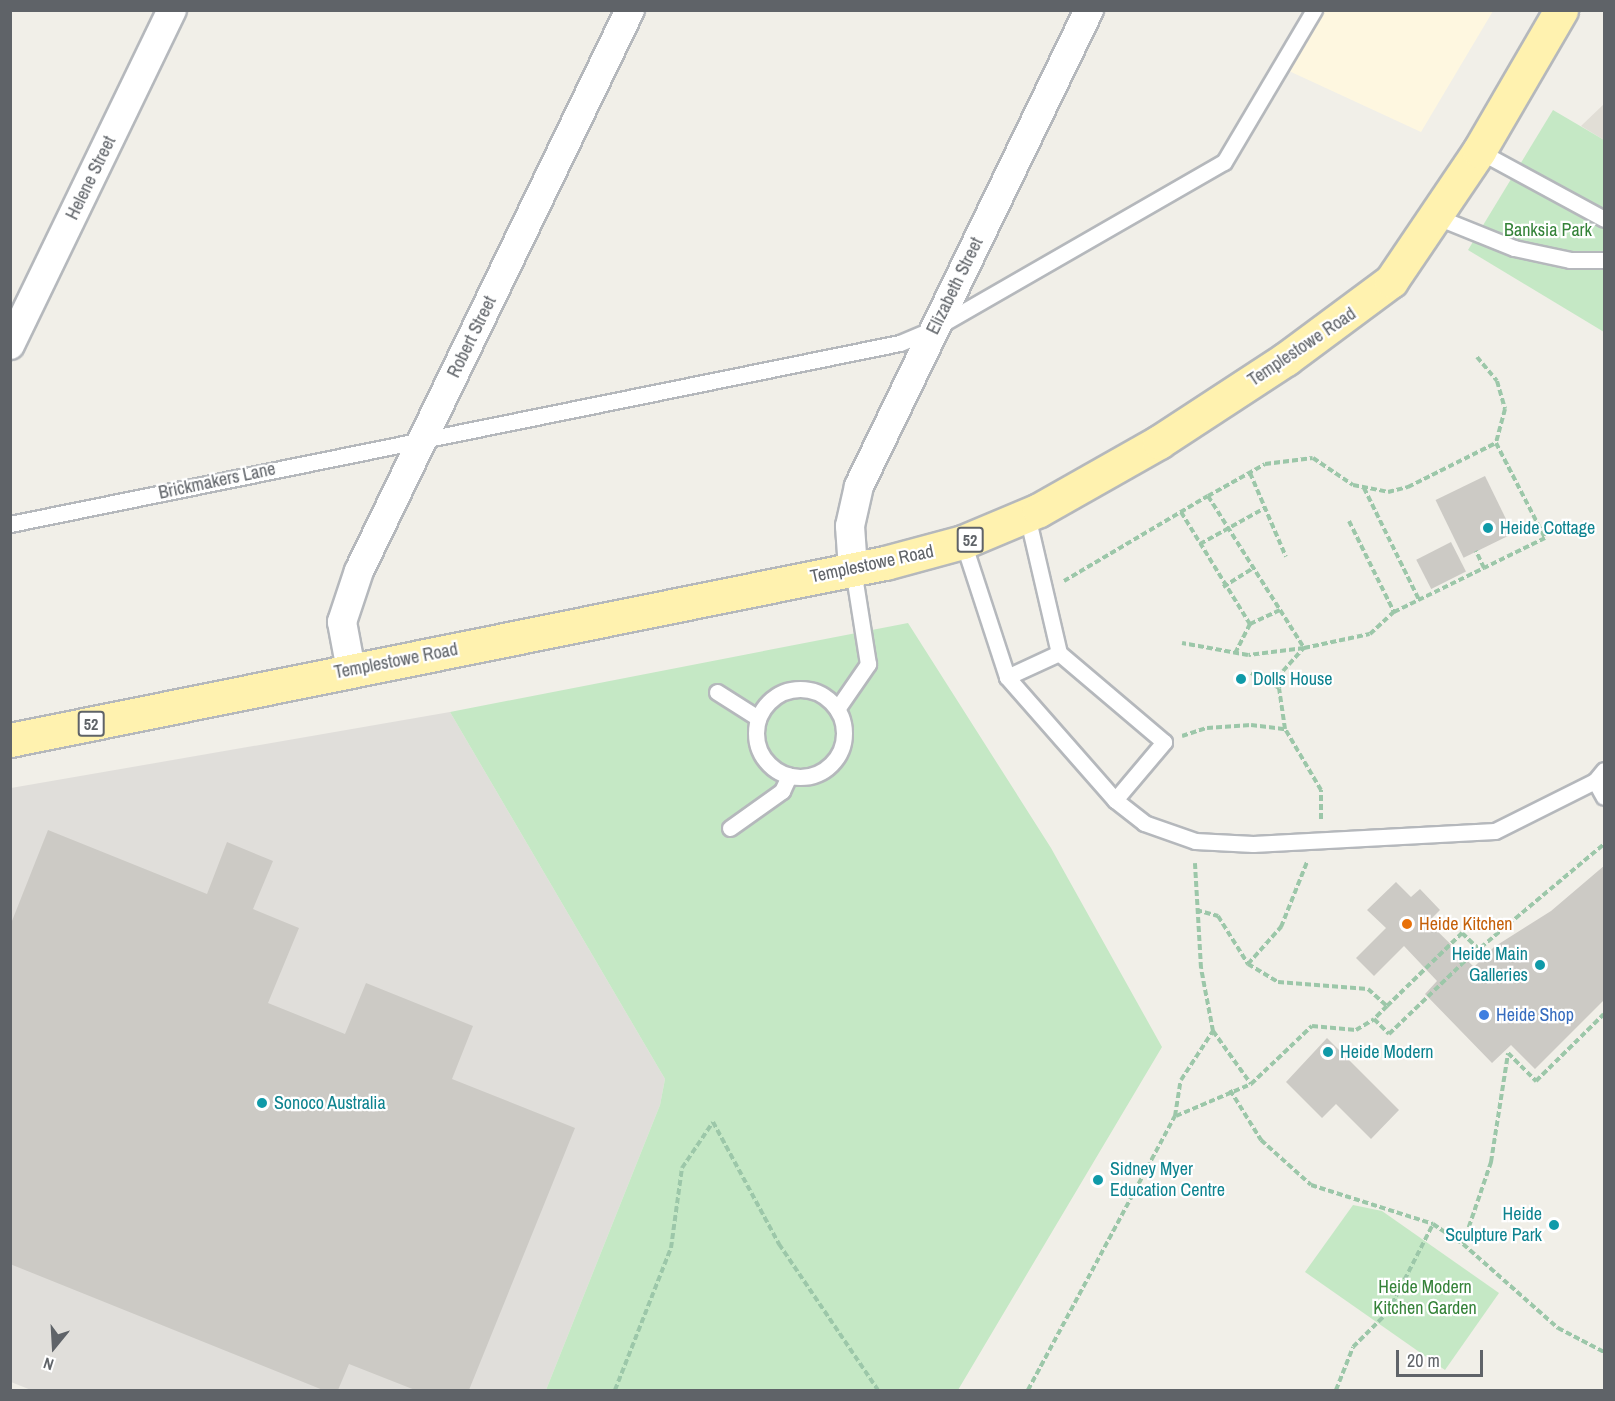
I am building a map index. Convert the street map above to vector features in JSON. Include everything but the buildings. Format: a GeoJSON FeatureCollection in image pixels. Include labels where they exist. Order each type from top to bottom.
{"type":"FeatureCollection","features":[{"type":"Feature","properties":{"kind":"main road","name":"Templestowe Road"},"geometry":{"type":"LineString","coordinates":[[10,740],[854,569],[963,542],[1027,516],[1159,442],[1330,330],[1391,281],[1437,217],[1479,151],[1561,10]]}},
{"type":"Feature","properties":{"kind":"street","name":"Helene Street"},"geometry":{"type":"LineString","coordinates":[[10,345],[172,10]]}},
{"type":"Feature","properties":{"kind":"street","name":"Robert Street"},"geometry":{"type":"LineString","coordinates":[[351,670],[343,641],[345,607],[423,438],[630,10]]}},
{"type":"Feature","properties":{"kind":"street","name":"Elizabeth Street"},"geometry":{"type":"LineString","coordinates":[[854,569],[850,526],[859,486],[1089,10]]}},
{"type":"Feature","properties":{"kind":"lane","name":"Brickmakers Lane"},"geometry":{"type":"LineString","coordinates":[[10,524],[423,438],[900,343],[935,328],[1224,162],[1314,10]]}},
{"type":"Feature","properties":{"kind":"lane"},"geometry":{"type":"LineString","coordinates":[[1479,151],[1605,219]]}},
{"type":"Feature","properties":{"kind":"lane"},"geometry":{"type":"LineString","coordinates":[[1437,217],[1514,248],[1570,260],[1605,260]]}},
{"type":"Feature","properties":{"kind":"lane"},"geometry":{"type":"LineString","coordinates":[[1027,516],[1059,653],[1164,742],[1115,800]]}},
{"type":"Feature","properties":{"kind":"lane"},"geometry":{"type":"LineString","coordinates":[[963,542],[1007,677],[1115,800],[1144,823],[1195,841],[1253,844],[1320,837],[1495,831],[1600,775],[1605,796]]}},
{"type":"Feature","properties":{"kind":"lane"},"geometry":{"type":"LineString","coordinates":[[837,709],[868,664],[854,569]]}},
{"type":"Feature","properties":{"kind":"lane"},"geometry":{"type":"LineString","coordinates":[[1007,677],[1059,653]]}},
{"type":"Feature","properties":{"kind":"lane"},"geometry":{"type":"LineString","coordinates":[[802,689],[828,698],[837,709],[845,734],[837,759],[816,775],[789,776],[765,760],[758,747],[758,718],[775,696],[802,689]]}},
{"type":"Feature","properties":{"kind":"lane"},"geometry":{"type":"LineString","coordinates":[[717,692],[758,718]]}},
{"type":"Feature","properties":{"kind":"lane"},"geometry":{"type":"LineString","coordinates":[[730,828],[782,791],[789,776]]}},
{"type":"Feature","properties":{"kind":"path"},"geometry":{"type":"LineString","coordinates":[[1182,643],[1235,653],[1304,648],[1370,634],[1394,612],[1545,538],[1496,443],[1505,410],[1497,381],[1477,357]]}},
{"type":"Feature","properties":{"kind":"path"},"geometry":{"type":"LineString","coordinates":[[1045,592],[1265,464],[1313,458],[1353,485],[1388,492],[1408,487],[1496,443]]}},
{"type":"Feature","properties":{"kind":"path"},"geometry":{"type":"LineString","coordinates":[[1250,473],[1286,557]]}},
{"type":"Feature","properties":{"kind":"path"},"geometry":{"type":"LineString","coordinates":[[1364,487],[1419,600]]}},
{"type":"Feature","properties":{"kind":"path"},"geometry":{"type":"LineString","coordinates":[[1208,496],[1304,648]]}},
{"type":"Feature","properties":{"kind":"path"},"geometry":{"type":"LineString","coordinates":[[1200,544],[1265,508]]}},
{"type":"Feature","properties":{"kind":"path"},"geometry":{"type":"LineString","coordinates":[[1181,512],[1223,587],[1250,624]]}},
{"type":"Feature","properties":{"kind":"path"},"geometry":{"type":"LineString","coordinates":[[1349,521],[1394,612]]}},
{"type":"Feature","properties":{"kind":"path"},"geometry":{"type":"LineString","coordinates":[[1476,551],[1484,568]]}},
{"type":"Feature","properties":{"kind":"path"},"geometry":{"type":"LineString","coordinates":[[1223,587],[1254,568]]}},
{"type":"Feature","properties":{"kind":"path"},"geometry":{"type":"LineString","coordinates":[[1235,653],[1250,624],[1280,610]]}},
{"type":"Feature","properties":{"kind":"path"},"geometry":{"type":"LineString","coordinates":[[1248,963],[1281,927],[1320,837],[1321,790],[1285,729],[1279,688],[1283,671],[1304,648]]}},
{"type":"Feature","properties":{"kind":"path"},"geometry":{"type":"LineString","coordinates":[[1251,673],[1279,688]]}},
{"type":"Feature","properties":{"kind":"path"},"geometry":{"type":"LineString","coordinates":[[1164,742],[1207,728],[1251,725],[1285,729]]}},
{"type":"Feature","properties":{"kind":"path"},"geometry":{"type":"LineString","coordinates":[[1195,841],[1196,910],[1213,1031],[1251,1084]]}},
{"type":"Feature","properties":{"kind":"path"},"geometry":{"type":"LineString","coordinates":[[1374,1019],[1389,1034],[1479,949],[1605,844]]}},
{"type":"Feature","properties":{"kind":"path"},"geometry":{"type":"LineString","coordinates":[[1196,910],[1218,916],[1248,963],[1278,982],[1368,989],[1387,1006]]}},
{"type":"Feature","properties":{"kind":"path"},"geometry":{"type":"LineString","coordinates":[[1175,1116],[1230,1090],[1251,1084],[1312,1026],[1356,1030],[1374,1019],[1462,933],[1485,955]]}},
{"type":"Feature","properties":{"kind":"path"},"geometry":{"type":"LineString","coordinates":[[1463,1244],[1491,1162],[1508,1053],[1536,1081],[1605,1014]]}},
{"type":"Feature","properties":{"kind":"path"},"geometry":{"type":"LineString","coordinates":[[1028,1390],[1175,1116],[1181,1080],[1213,1031]]}},
{"type":"Feature","properties":{"kind":"path"},"geometry":{"type":"LineString","coordinates":[[1230,1090],[1260,1140],[1311,1185],[1432,1224],[1463,1244],[1558,1328],[1605,1352]]}},
{"type":"Feature","properties":{"kind":"path"},"geometry":{"type":"LineString","coordinates":[[615,1390],[668,1258],[682,1168],[712,1122],[779,1244],[878,1390]]}},
{"type":"Feature","properties":{"kind":"path"},"geometry":{"type":"LineString","coordinates":[[1336,1390],[1353,1347],[1388,1312],[1432,1224]]}},
{"type":"Feature","properties":{"kind":"shaded area"},"geometry":{"type":"Polygon","coordinates":[[[1308,11],[1493,11],[1421,132],[1276,65],[1308,11]]]}},
{"type":"Feature","properties":{"kind":"shaded area"},"geometry":{"type":"Polygon","coordinates":[[[1604,104],[1604,140],[1581,126],[1604,104]]]}},
{"type":"Feature","properties":{"kind":"shaded area"},"geometry":{"type":"Polygon","coordinates":[[[450,712],[665,1079],[660,1105],[546,1390],[31,1390],[11,1382],[11,788],[450,712]]]}},
{"type":"Feature","properties":{"kind":"green space","name":"Banksia Park"},"geometry":{"type":"Polygon","coordinates":[[[1553,110],[1604,140],[1604,332],[1468,250],[1553,110]]]}},
{"type":"Feature","properties":{"kind":"green space"},"geometry":{"type":"Polygon","coordinates":[[[908,623],[1051,848],[1162,1047],[958,1390],[546,1390],[660,1105],[665,1079],[450,712],[908,623]]]}},
{"type":"Feature","properties":{"kind":"green space","name":"Heide Modern Kitchen Garden"},"geometry":{"type":"Polygon","coordinates":[[[1353,1205],[1382,1211],[1499,1293],[1445,1370],[1305,1272],[1353,1205]]]}},
{"type":"Feature","properties":{"kind":"place","name":"Heide Cottage"},"geometry":{"type":"Point","coordinates":[1488,528]}},
{"type":"Feature","properties":{"kind":"place","name":"Dolls House"},"geometry":{"type":"Point","coordinates":[1241,679]}},
{"type":"Feature","properties":{"kind":"place","name":"Heide Kitchen"},"geometry":{"type":"Point","coordinates":[1407,924]}},
{"type":"Feature","properties":{"kind":"place","name":"Heide Main Galleries"},"geometry":{"type":"Point","coordinates":[1540,965]}},
{"type":"Feature","properties":{"kind":"place","name":"Heide Shop"},"geometry":{"type":"Point","coordinates":[1484,1015]}},
{"type":"Feature","properties":{"kind":"place","name":"Heide Modern"},"geometry":{"type":"Point","coordinates":[1328,1052]}},
{"type":"Feature","properties":{"kind":"place","name":"Sonoco Australia"},"geometry":{"type":"Point","coordinates":[262,1103]}},
{"type":"Feature","properties":{"kind":"place","name":"Sidney Myer Education Centre"},"geometry":{"type":"Point","coordinates":[1098,1180]}},
{"type":"Feature","properties":{"kind":"place","name":"Heide Sculpture Park"},"geometry":{"type":"Point","coordinates":[1554,1225]}}]}
